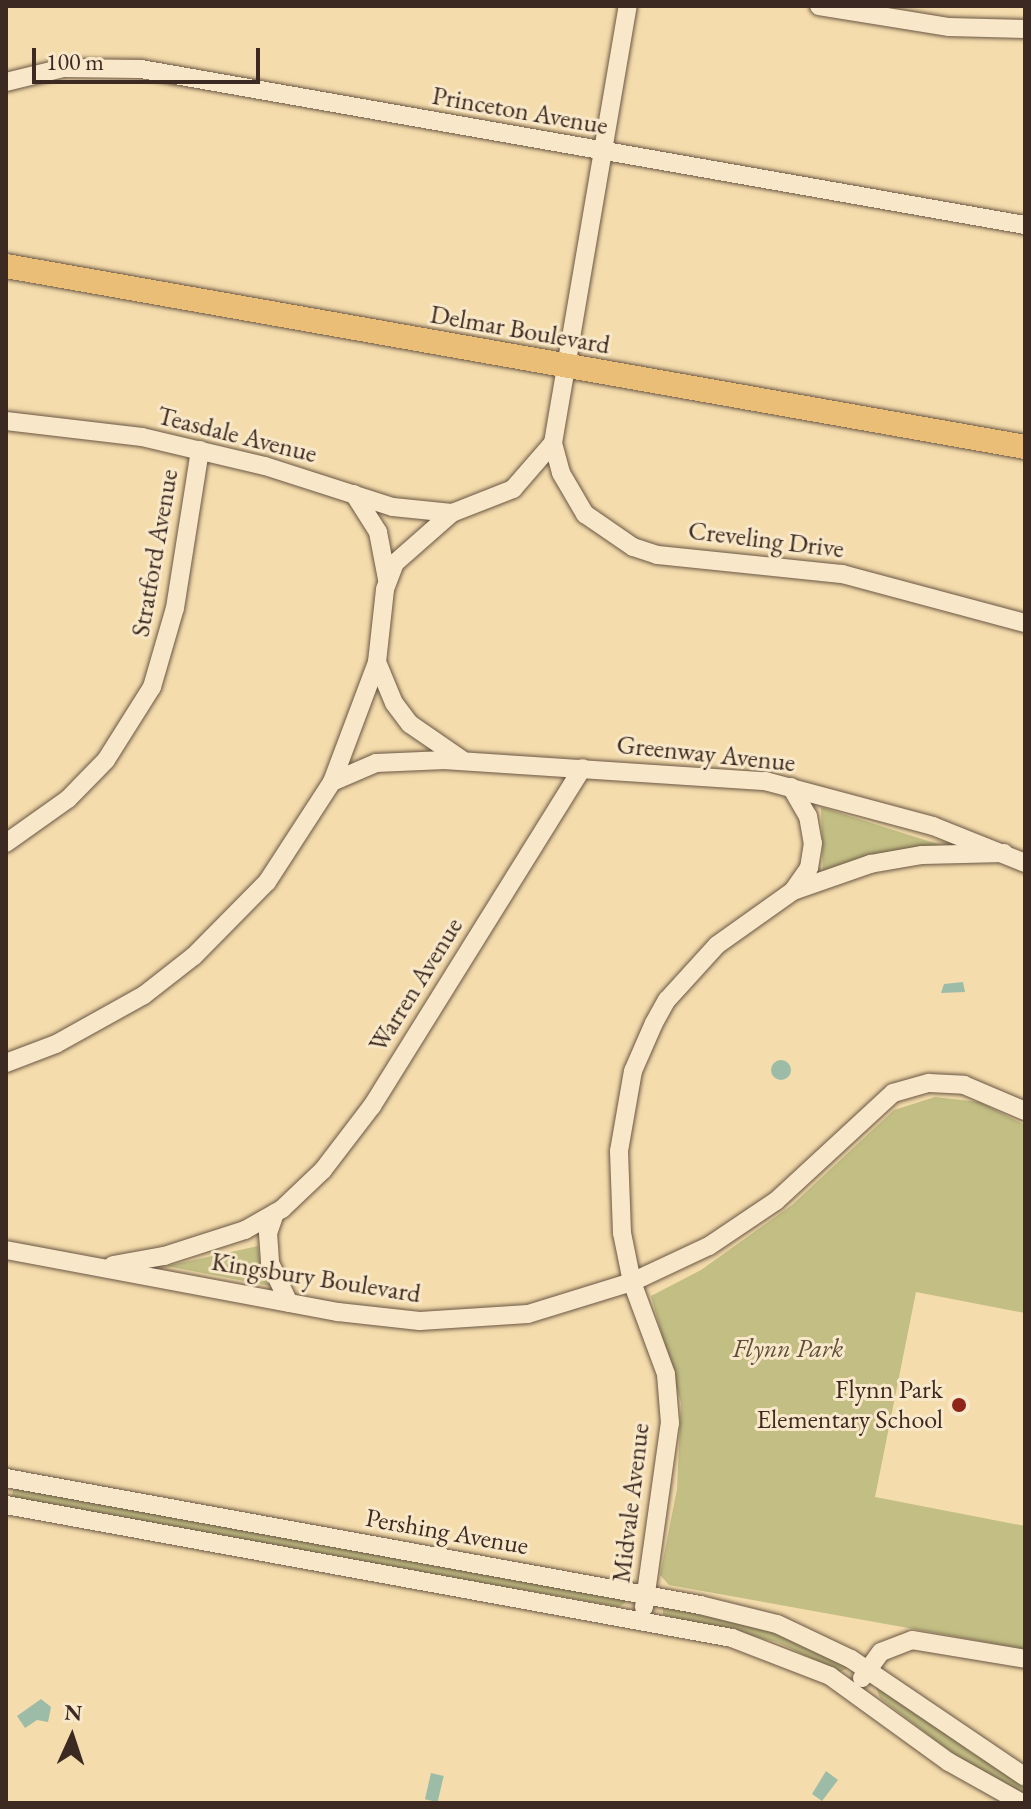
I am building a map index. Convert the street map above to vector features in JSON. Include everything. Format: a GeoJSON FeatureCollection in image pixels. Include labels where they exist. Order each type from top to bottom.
{"type":"FeatureCollection","features":[{"type":"Feature","properties":{"kind":"main road","name":"Delmar Boulevard"},"geometry":{"type":"LineString","coordinates":[[6,266],[1025,447]]}},
{"type":"Feature","properties":{"kind":"street"},"geometry":{"type":"LineString","coordinates":[[387,580],[410,546],[452,513],[513,489],[553,443],[628,6]]}},
{"type":"Feature","properties":{"kind":"street"},"geometry":{"type":"LineString","coordinates":[[819,6],[949,27],[1025,29]]}},
{"type":"Feature","properties":{"kind":"street","name":"Princeton Avenue"},"geometry":{"type":"LineString","coordinates":[[6,82],[63,68],[141,69],[602,153],[1025,225]]}},
{"type":"Feature","properties":{"kind":"street"},"geometry":{"type":"LineString","coordinates":[[956,213],[1025,216]]}},
{"type":"Feature","properties":{"kind":"street","name":"Teasdale Avenue"},"geometry":{"type":"LineString","coordinates":[[6,421],[200,450],[416,513],[452,513]]}},
{"type":"Feature","properties":{"kind":"street","name":"Creveling Drive"},"geometry":{"type":"LineString","coordinates":[[553,443],[561,473],[585,514],[633,547],[657,555],[842,574],[1025,623]]}},
{"type":"Feature","properties":{"kind":"street","name":"Stratford Avenue"},"geometry":{"type":"LineString","coordinates":[[6,843],[68,799],[106,760],[152,687],[175,608],[200,450]]}},
{"type":"Feature","properties":{"kind":"street"},"geometry":{"type":"LineString","coordinates":[[6,1063],[109,1016],[194,956],[267,882],[332,782],[377,662],[387,580],[378,532],[354,494]]}},
{"type":"Feature","properties":{"kind":"street","name":"Greenway Avenue"},"geometry":{"type":"LineString","coordinates":[[377,662],[394,703],[410,724],[465,760]]}},
{"type":"Feature","properties":{"kind":"street","name":"Greenway Avenue"},"geometry":{"type":"LineString","coordinates":[[332,782],[376,763],[465,760],[694,774],[791,787],[918,821],[1025,863]]}},
{"type":"Feature","properties":{"kind":"street","name":"Warren Avenue"},"geometry":{"type":"LineString","coordinates":[[98,1267],[214,1243],[275,1213],[344,1148],[582,768]]}},
{"type":"Feature","properties":{"kind":"street"},"geometry":{"type":"LineString","coordinates":[[791,787],[808,816],[813,843],[809,868],[793,891]]}},
{"type":"Feature","properties":{"kind":"street","name":"Midvale Avenue"},"geometry":{"type":"LineString","coordinates":[[641,1621],[670,1423],[666,1374],[632,1282],[622,1233],[619,1182],[633,1071],[667,1000],[695,968],[738,926],[793,891],[870,864],[922,855],[1004,853]]}},
{"type":"Feature","properties":{"kind":"street","name":"Kingsbury Boulevard"},"geometry":{"type":"LineString","coordinates":[[6,1250],[289,1303],[420,1321],[468,1321],[528,1314],[678,1265],[776,1201],[893,1093],[929,1083],[955,1084],[1025,1111]]}},
{"type":"Feature","properties":{"kind":"street"},"geometry":{"type":"LineString","coordinates":[[275,1213],[268,1233],[270,1263],[289,1303]]}},
{"type":"Feature","properties":{"kind":"street","name":"Pershing Avenue"},"geometry":{"type":"LineString","coordinates":[[6,1478],[646,1595],[777,1624],[867,1670],[1025,1777]]}},
{"type":"Feature","properties":{"kind":"street","name":"Pershing Avenue"},"geometry":{"type":"LineString","coordinates":[[6,1505],[641,1621],[767,1649],[853,1690],[949,1762],[1022,1803]]}},
{"type":"Feature","properties":{"kind":"street"},"geometry":{"type":"LineString","coordinates":[[853,1690],[887,1647],[912,1640],[1025,1659]]}},
{"type":"Feature","properties":{"kind":"green space"},"geometry":{"type":"Polygon","coordinates":[[[821,807],[950,848],[823,874],[821,807]]]}},
{"type":"Feature","properties":{"kind":"green space","name":"Flynn Park"},"geometry":{"type":"Polygon","coordinates":[[[935,1097],[979,1102],[1025,1125],[1025,1313],[916,1292],[875,1497],[1025,1526],[1025,1649],[669,1585],[660,1575],[677,1489],[681,1403],[651,1296],[701,1270],[792,1205],[894,1110],[935,1097]]]}},
{"type":"Feature","properties":{"kind":"green space"},"geometry":{"type":"Polygon","coordinates":[[[258,1246],[261,1270],[270,1286],[166,1266],[258,1246]]]}},
{"type":"Feature","properties":{"kind":"green space"},"geometry":{"type":"Polygon","coordinates":[[[14,1487],[626,1600],[619,1607],[11,1499],[14,1487]]]}},
{"type":"Feature","properties":{"kind":"green space"},"geometry":{"type":"Polygon","coordinates":[[[663,1605],[760,1625],[849,1667],[840,1672],[777,1642],[663,1615],[663,1605]]]}},
{"type":"Feature","properties":{"kind":"green space"},"geometry":{"type":"Polygon","coordinates":[[[875,1685],[882,1685],[972,1753],[1025,1783],[1025,1796],[967,1764],[880,1698],[875,1685]]]}},
{"type":"Feature","properties":{"kind":"shaded area"},"geometry":{"type":"Polygon","coordinates":[[[963,982],[965,992],[941,993],[944,984],[963,982]]]}},
{"type":"Feature","properties":{"kind":"shaded area"},"geometry":{"type":"Polygon","coordinates":[[[781,1060],[788,1063],[791,1070],[788,1077],[781,1080],[774,1077],[771,1070],[774,1063],[781,1060]]]}},
{"type":"Feature","properties":{"kind":"shaded area"},"geometry":{"type":"Polygon","coordinates":[[[41,1699],[51,1707],[48,1722],[37,1720],[25,1728],[17,1716],[41,1699]]]}},
{"type":"Feature","properties":{"kind":"shaded area"},"geometry":{"type":"Polygon","coordinates":[[[826,1771],[838,1780],[822,1801],[812,1794],[826,1771]]]}},
{"type":"Feature","properties":{"kind":"shaded area"},"geometry":{"type":"Polygon","coordinates":[[[431,1773],[444,1776],[438,1802],[425,1799],[431,1773]]]}},
{"type":"Feature","properties":{"kind":"place","name":"Flynn Park Elementary School"},"geometry":{"type":"Point","coordinates":[959,1405]}}]}
